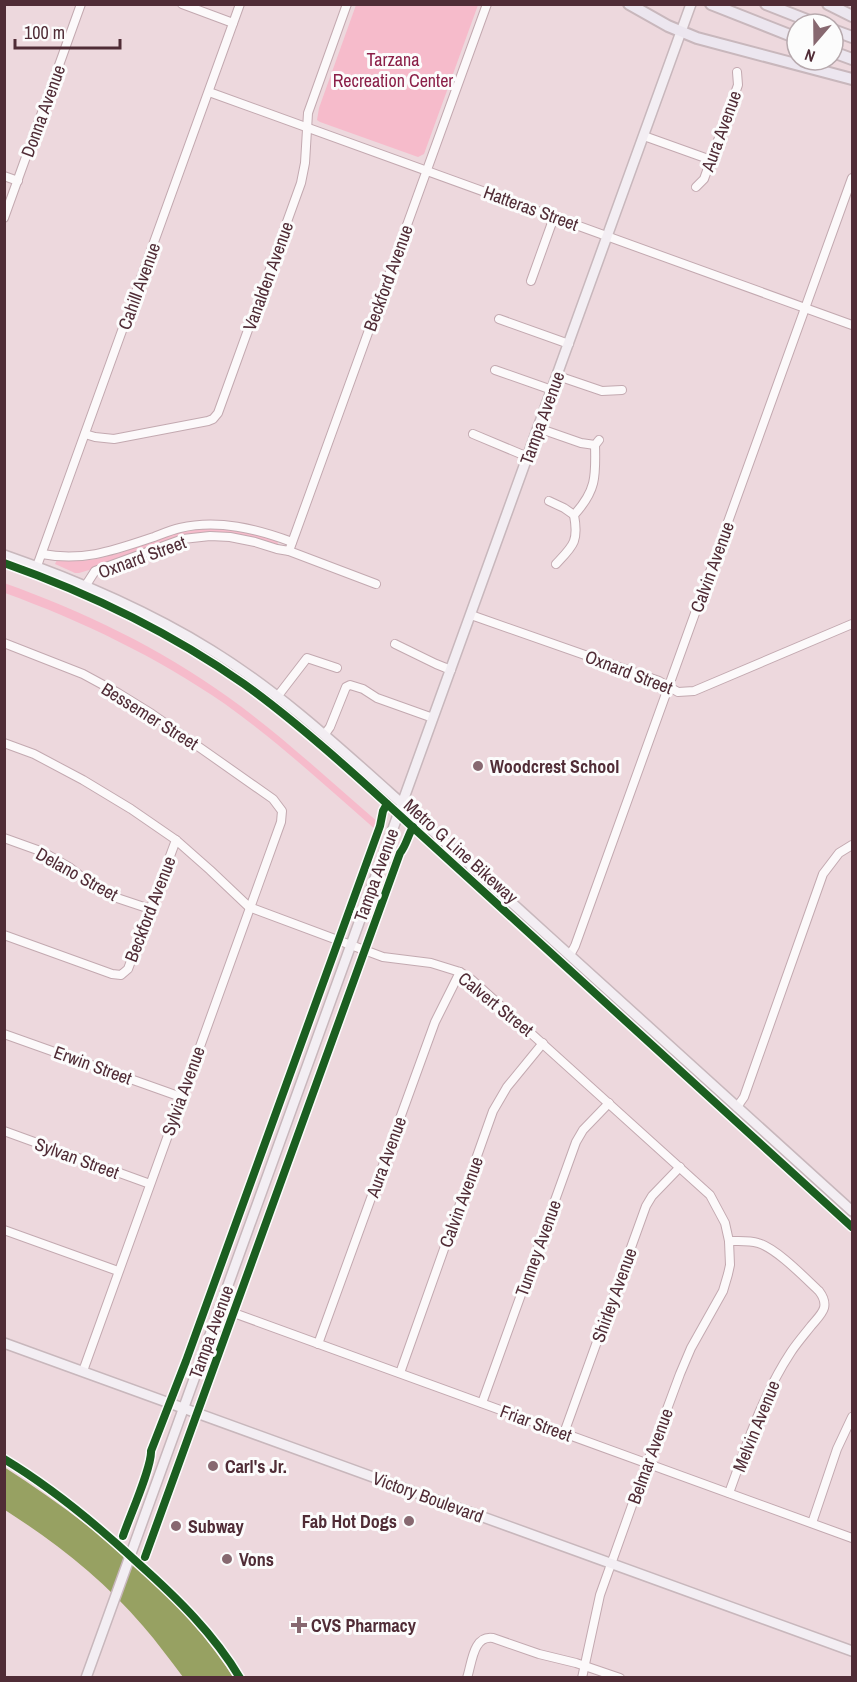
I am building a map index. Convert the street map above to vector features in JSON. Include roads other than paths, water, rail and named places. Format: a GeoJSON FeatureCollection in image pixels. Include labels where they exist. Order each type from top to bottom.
{"type":"FeatureCollection","features":[{"type":"Feature","properties":{"kind":"highway"},"geometry":{"type":"LineString","coordinates":[[629,4],[682,32],[852,79]]}},
{"type":"Feature","properties":{"kind":"highway"},"geometry":{"type":"LineString","coordinates":[[765,4],[786,12]]}},
{"type":"Feature","properties":{"kind":"highway"},"geometry":{"type":"LineString","coordinates":[[828,4],[852,16]]}},
{"type":"Feature","properties":{"kind":"highway"},"geometry":{"type":"LineString","coordinates":[[711,5],[785,33]]}},
{"type":"Feature","properties":{"kind":"main road","name":"Tampa Avenue"},"geometry":{"type":"LineString","coordinates":[[86,1677],[691,4]]}},
{"type":"Feature","properties":{"kind":"main road"},"geometry":{"type":"LineString","coordinates":[[4,555],[86,585],[178,631],[246,673],[325,734],[852,1211]]}},
{"type":"Feature","properties":{"kind":"main road","name":"Victory Boulevard"},"geometry":{"type":"LineString","coordinates":[[4,1343],[852,1651]]}},
{"type":"Feature","properties":{"kind":"street","name":"Donna Avenue"},"geometry":{"type":"LineString","coordinates":[[4,218],[81,4]]}},
{"type":"Feature","properties":{"kind":"street"},"geometry":{"type":"LineString","coordinates":[[182,4],[234,23]]}},
{"type":"Feature","properties":{"kind":"street","name":"Cahill Avenue"},"geometry":{"type":"LineString","coordinates":[[37,566],[240,4]]}},
{"type":"Feature","properties":{"kind":"street","name":"Vanalden Avenue"},"geometry":{"type":"LineString","coordinates":[[85,434],[114,439],[208,421],[213,419],[218,412],[301,183],[305,163],[308,112],[347,4]]}},
{"type":"Feature","properties":{"kind":"street","name":"Beckford Avenue"},"geometry":{"type":"LineString","coordinates":[[290,547],[487,4]]}},
{"type":"Feature","properties":{"kind":"street","name":"Aura Avenue"},"geometry":{"type":"LineString","coordinates":[[696,187],[704,179],[738,85],[737,72]]}},
{"type":"Feature","properties":{"kind":"street","name":"Hatteras Street"},"geometry":{"type":"LineString","coordinates":[[209,92],[852,325]]}},
{"type":"Feature","properties":{"kind":"street"},"geometry":{"type":"LineString","coordinates":[[644,136],[711,160]]}},
{"type":"Feature","properties":{"kind":"street"},"geometry":{"type":"LineString","coordinates":[[4,176],[18,181]]}},
{"type":"Feature","properties":{"kind":"street","name":"Calvin Avenue"},"geometry":{"type":"LineString","coordinates":[[570,955],[669,688],[852,177]]}},
{"type":"Feature","properties":{"kind":"street"},"geometry":{"type":"LineString","coordinates":[[531,281],[554,217]]}},
{"type":"Feature","properties":{"kind":"street"},"geometry":{"type":"LineString","coordinates":[[499,319],[569,344]]}},
{"type":"Feature","properties":{"kind":"street"},"geometry":{"type":"LineString","coordinates":[[495,370],[552,390]]}},
{"type":"Feature","properties":{"kind":"street"},"geometry":{"type":"LineString","coordinates":[[558,376],[602,391],[622,390]]}},
{"type":"Feature","properties":{"kind":"street"},"geometry":{"type":"LineString","coordinates":[[538,428],[581,443],[597,443],[593,484],[589,496],[574,515],[576,536],[572,547],[556,564]]}},
{"type":"Feature","properties":{"kind":"street"},"geometry":{"type":"LineString","coordinates":[[473,434],[528,457]]}},
{"type":"Feature","properties":{"kind":"street"},"geometry":{"type":"LineString","coordinates":[[549,501],[574,515]]}},
{"type":"Feature","properties":{"kind":"street","name":"Oxnard Street"},"geometry":{"type":"LineString","coordinates":[[42,554],[80,557],[94,555],[180,528],[213,524],[250,529],[376,584]]}},
{"type":"Feature","properties":{"kind":"street","name":"Oxnard Street"},"geometry":{"type":"LineString","coordinates":[[86,585],[95,571],[183,539],[210,536],[230,537],[277,549],[290,547]]}},
{"type":"Feature","properties":{"kind":"street","name":"Oxnard Street"},"geometry":{"type":"LineString","coordinates":[[471,615],[659,681],[678,692],[694,691],[852,624]]}},
{"type":"Feature","properties":{"kind":"street","name":"Bessemer Street"},"geometry":{"type":"LineString","coordinates":[[4,643],[83,674],[152,714],[273,799],[282,811]]}},
{"type":"Feature","properties":{"kind":"street"},"geometry":{"type":"LineString","coordinates":[[395,644],[451,670]]}},
{"type":"Feature","properties":{"kind":"street"},"geometry":{"type":"LineString","coordinates":[[277,697],[307,658],[337,668]]}},
{"type":"Feature","properties":{"kind":"street"},"geometry":{"type":"LineString","coordinates":[[325,734],[346,687],[350,685],[363,689],[377,698],[434,718]]}},
{"type":"Feature","properties":{"kind":"street","name":"Calvert Street"},"geometry":{"type":"LineString","coordinates":[[4,743],[34,754],[83,780],[176,840],[249,907],[389,958],[431,963],[460,972],[472,980],[710,1195],[725,1223],[729,1241]]}},
{"type":"Feature","properties":{"kind":"street","name":"Sylvia Avenue"},"geometry":{"type":"LineString","coordinates":[[83,1371],[281,822],[282,811]]}},
{"type":"Feature","properties":{"kind":"street","name":"Delano Street"},"geometry":{"type":"LineString","coordinates":[[4,838],[43,852],[69,867],[97,889],[150,909]]}},
{"type":"Feature","properties":{"kind":"street","name":"Beckford Avenue"},"geometry":{"type":"LineString","coordinates":[[4,935],[112,974],[121,975],[128,969],[176,840]]}},
{"type":"Feature","properties":{"kind":"street"},"geometry":{"type":"LineString","coordinates":[[737,1107],[744,1097],[824,874],[839,854],[852,845]]}},
{"type":"Feature","properties":{"kind":"street","name":"Aura Avenue"},"geometry":{"type":"LineString","coordinates":[[318,1344],[435,1022],[460,972]]}},
{"type":"Feature","properties":{"kind":"street","name":"Erwin Street"},"geometry":{"type":"LineString","coordinates":[[4,1034],[181,1097]]}},
{"type":"Feature","properties":{"kind":"street","name":"Calvin Avenue"},"geometry":{"type":"LineString","coordinates":[[400,1373],[493,1111],[507,1087],[543,1043]]}},
{"type":"Feature","properties":{"kind":"street","name":"Tunney Avenue"},"geometry":{"type":"LineString","coordinates":[[482,1403],[576,1142],[609,1103]]}},
{"type":"Feature","properties":{"kind":"street","name":"Sylvan Street"},"geometry":{"type":"LineString","coordinates":[[4,1131],[150,1184]]}},
{"type":"Feature","properties":{"kind":"street","name":"Shirley Avenue"},"geometry":{"type":"LineString","coordinates":[[564,1433],[646,1206],[652,1196],[680,1167]]}},
{"type":"Feature","properties":{"kind":"street"},"geometry":{"type":"LineString","coordinates":[[4,1230],[118,1271]]}},
{"type":"Feature","properties":{"kind":"street","name":"Melvin Avenue"},"geometry":{"type":"LineString","coordinates":[[729,1241],[760,1243],[770,1248],[819,1291],[825,1302],[821,1316],[797,1343],[764,1399],[729,1493]]}},
{"type":"Feature","properties":{"kind":"street","name":"Belmar Avenue"},"geometry":{"type":"LineString","coordinates":[[582,1677],[597,1603],[647,1464],[691,1348],[723,1291],[730,1265],[729,1241]]}},
{"type":"Feature","properties":{"kind":"street","name":"Friar Street"},"geometry":{"type":"LineString","coordinates":[[220,1308],[852,1538]]}},
{"type":"Feature","properties":{"kind":"street"},"geometry":{"type":"LineString","coordinates":[[812,1523],[837,1449],[852,1417]]}},
{"type":"Feature","properties":{"kind":"street"},"geometry":{"type":"LineString","coordinates":[[467,1677],[474,1651],[481,1640],[486,1637],[620,1677]]}},
{"type":"Feature","properties":{"kind":"place","name":"Woodcrest School"},"geometry":{"type":"Point","coordinates":[478,766]}},
{"type":"Feature","properties":{"kind":"place","name":"Carl's Jr."},"geometry":{"type":"Point","coordinates":[213,1466]}},
{"type":"Feature","properties":{"kind":"place","name":"Fab Hot Dogs"},"geometry":{"type":"Point","coordinates":[409,1521]}},
{"type":"Feature","properties":{"kind":"place","name":"Subway"},"geometry":{"type":"Point","coordinates":[176,1526]}},
{"type":"Feature","properties":{"kind":"place","name":"Vons"},"geometry":{"type":"Point","coordinates":[227,1559]}},
{"type":"Feature","properties":{"kind":"place","name":"CVS Pharmacy"},"geometry":{"type":"Point","coordinates":[299,1625]}},
{"type":"Feature","properties":{"kind":"park label","name":"Tarzana Recreation Center"},"geometry":{"type":"Point","coordinates":[393,69]}}]}
